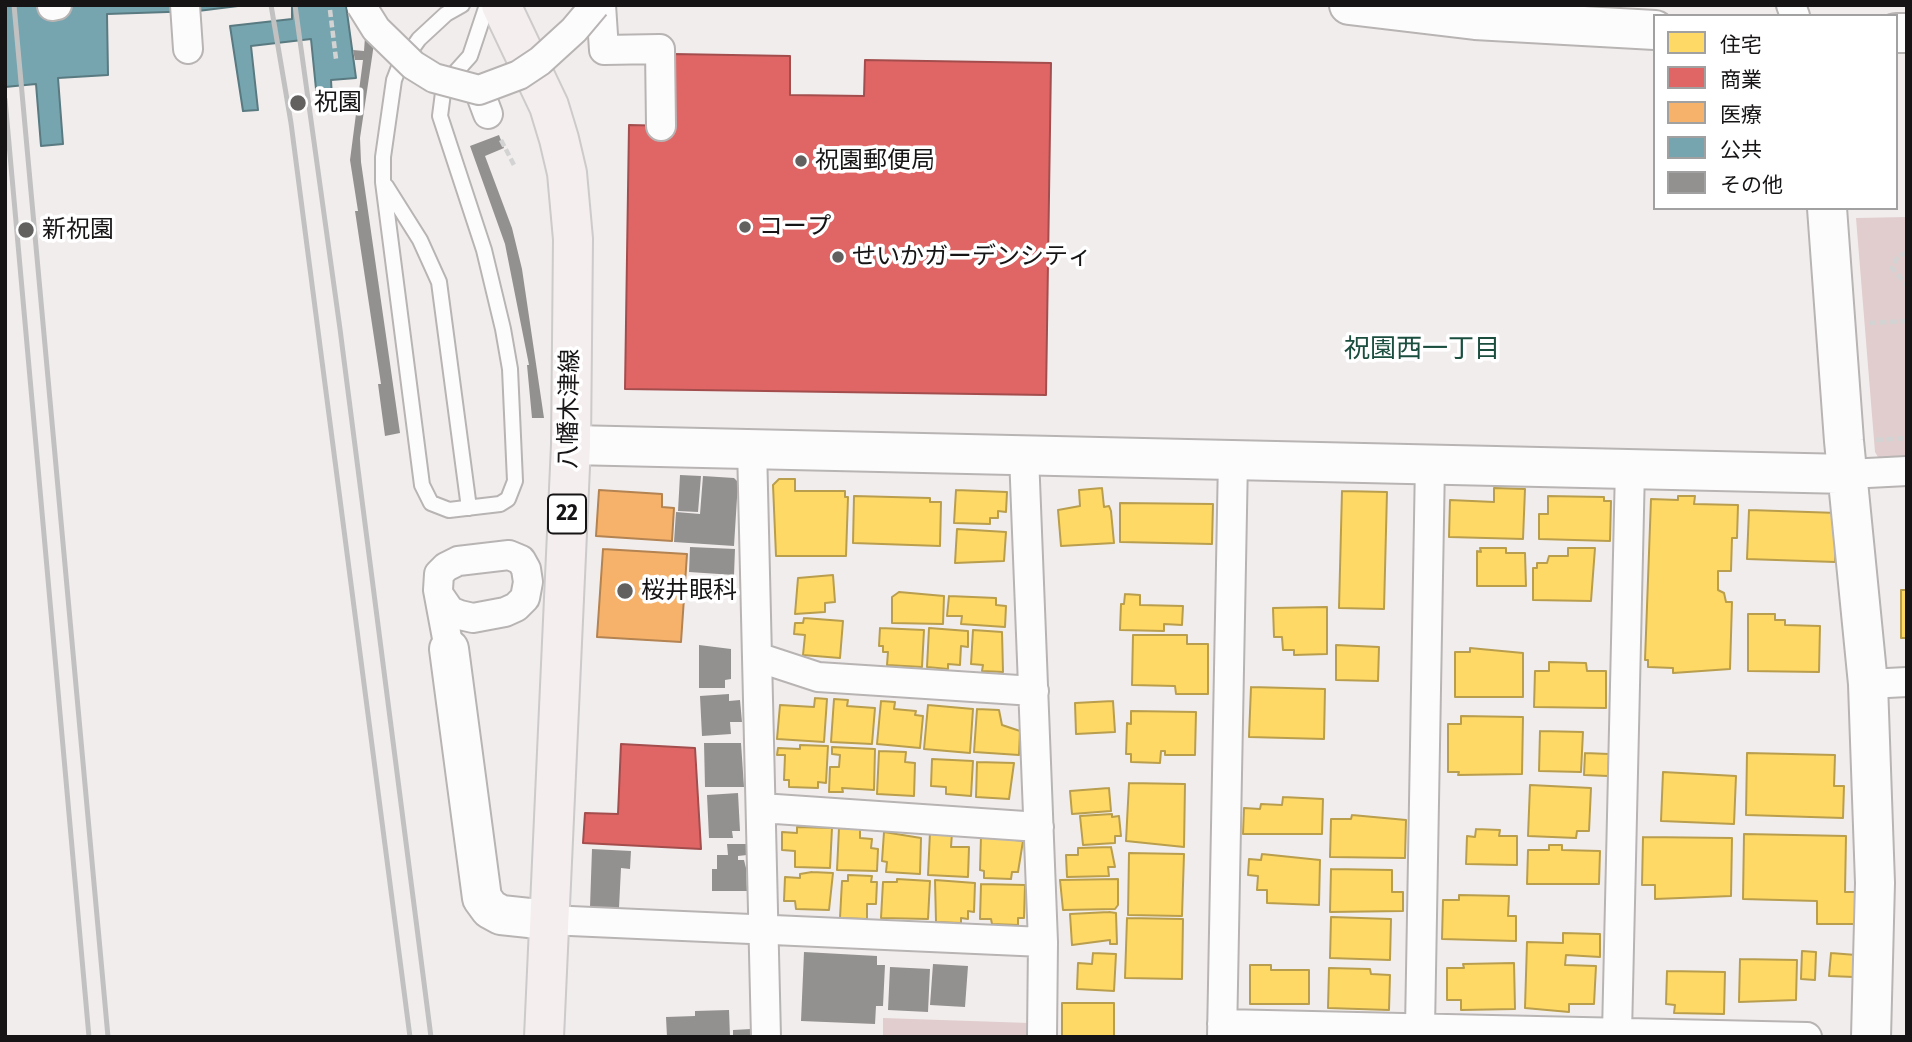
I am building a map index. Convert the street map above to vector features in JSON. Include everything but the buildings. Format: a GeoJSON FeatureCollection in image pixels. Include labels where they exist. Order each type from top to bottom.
{"type":"FeatureCollection","features":[{"type":"Feature","properties":{"kind":"main road","name":"八幡木津線"},"geometry":{"type":"LineString","coordinates":[[501,5],[549,106],[567,173],[573,239],[570,445],[544,1037]]}},
{"type":"Feature","properties":{"kind":"street"},"geometry":{"type":"LineString","coordinates":[[185,5],[188,49]]}},
{"type":"Feature","properties":{"kind":"street"},"geometry":{"type":"LineString","coordinates":[[360,5],[376,29],[413,65],[484,102],[519,75],[556,57],[595,5]]}},
{"type":"Feature","properties":{"kind":"street"},"geometry":{"type":"LineString","coordinates":[[601,5],[604,50],[660,49],[661,126]]}},
{"type":"Feature","properties":{"kind":"street"},"geometry":{"type":"LineString","coordinates":[[1349,5],[1475,20],[1653,30]]}},
{"type":"Feature","properties":{"kind":"street"},"geometry":{"type":"LineString","coordinates":[[1827,210],[1868,684],[1875,883],[1871,1037]]}},
{"type":"Feature","properties":{"kind":"street"},"geometry":{"type":"LineString","coordinates":[[570,445],[752,447],[1848,474],[1907,471]]}},
{"type":"Feature","properties":{"kind":"street"},"geometry":{"type":"LineString","coordinates":[[752,447],[766,1037]]}},
{"type":"Feature","properties":{"kind":"street"},"geometry":{"type":"LineString","coordinates":[[1024,455],[1043,942],[1042,1037]]}},
{"type":"Feature","properties":{"kind":"street"},"geometry":{"type":"LineString","coordinates":[[1233,459],[1222,1030],[1420,1028],[1807,1037]]}},
{"type":"Feature","properties":{"kind":"street"},"geometry":{"type":"LineString","coordinates":[[1420,1028],[1430,463]]}},
{"type":"Feature","properties":{"kind":"street"},"geometry":{"type":"LineString","coordinates":[[1616,1033],[1630,468]]}},
{"type":"Feature","properties":{"kind":"street"},"geometry":{"type":"LineString","coordinates":[[439,595],[450,611],[473,618],[505,612],[525,598],[528,582],[521,560],[509,555],[458,561],[439,574],[439,595],[449,649],[482,898],[490,909],[501,915],[548,920],[1043,942]]}},
{"type":"Feature","properties":{"kind":"street"},"geometry":{"type":"LineString","coordinates":[[449,649],[456,635],[473,618]]}},
{"type":"Feature","properties":{"kind":"street"},"geometry":{"type":"LineString","coordinates":[[757,657],[818,677],[1034,691]]}},
{"type":"Feature","properties":{"kind":"street"},"geometry":{"type":"LineString","coordinates":[[1868,684],[1907,682]]}},
{"type":"Feature","properties":{"kind":"street"},"geometry":{"type":"LineString","coordinates":[[761,808],[1039,827]]}},
{"type":"Feature","properties":{"kind":"lane"},"geometry":{"type":"LineString","coordinates":[[462,5],[446,14],[419,39],[399,67],[394,80],[383,157],[383,182],[422,485],[431,503],[440,508],[500,504],[508,499],[515,481],[510,369],[503,329],[484,250],[440,116],[444,85],[470,56],[487,5]]}},
{"type":"Feature","properties":{"kind":"lane"},"geometry":{"type":"LineString","coordinates":[[383,182],[420,240],[439,282],[469,508]]}},
{"type":"Feature","properties":{"kind":"path"},"geometry":{"type":"LineString","coordinates":[[330,5],[336,60]]}},
{"type":"Feature","properties":{"kind":"path"},"geometry":{"type":"LineString","coordinates":[[1907,253],[1899,256],[1892,268],[1907,285]]}},
{"type":"Feature","properties":{"kind":"path"},"geometry":{"type":"LineString","coordinates":[[1857,324],[1907,321]]}},
{"type":"Feature","properties":{"kind":"path"},"geometry":{"type":"LineString","coordinates":[[1867,441],[1907,438]]}},
{"type":"Feature","properties":{"kind":"shaded area"},"geometry":{"type":"Polygon","coordinates":[[[1907,217],[1907,456],[1878,457],[1875,452],[1856,218],[1907,217]]]}},
{"type":"Feature","properties":{"kind":"shaded area"},"geometry":{"type":"Polygon","coordinates":[[[883,1018],[1029,1023],[1029,1037],[883,1037],[883,1018]]]}},
{"type":"Feature","properties":{"kind":"railway"},"geometry":{"type":"LineString","coordinates":[[14,5],[108,1037]]}},
{"type":"Feature","properties":{"kind":"railway"},"geometry":{"type":"LineString","coordinates":[[271,5],[291,123],[410,1037]]}},
{"type":"Feature","properties":{"kind":"railway"},"geometry":{"type":"LineString","coordinates":[[295,5],[340,329],[431,1037]]}},
{"type":"Feature","properties":{"kind":"railway"},"geometry":{"type":"LineString","coordinates":[[5,99],[89,1037]]}},
{"type":"Feature","properties":{"kind":"place","name":"祝園"},"geometry":{"type":"Point","coordinates":[298,103]}},
{"type":"Feature","properties":{"kind":"place","name":"祝園郵便局"},"geometry":{"type":"Point","coordinates":[801,161]}},
{"type":"Feature","properties":{"kind":"place","name":"コープ"},"geometry":{"type":"Point","coordinates":[745,227]}},
{"type":"Feature","properties":{"kind":"place","name":"新祝園"},"geometry":{"type":"Point","coordinates":[26,230]}},
{"type":"Feature","properties":{"kind":"place","name":"せいかガーデンシティ"},"geometry":{"type":"Point","coordinates":[838,257]}},
{"type":"Feature","properties":{"kind":"place","name":"桜井眼科"},"geometry":{"type":"Point","coordinates":[625,591]}},
{"type":"Feature","properties":{"kind":"district","name":"祝園西一丁目"},"geometry":{"type":"Point","coordinates":[1422,350]}}]}
